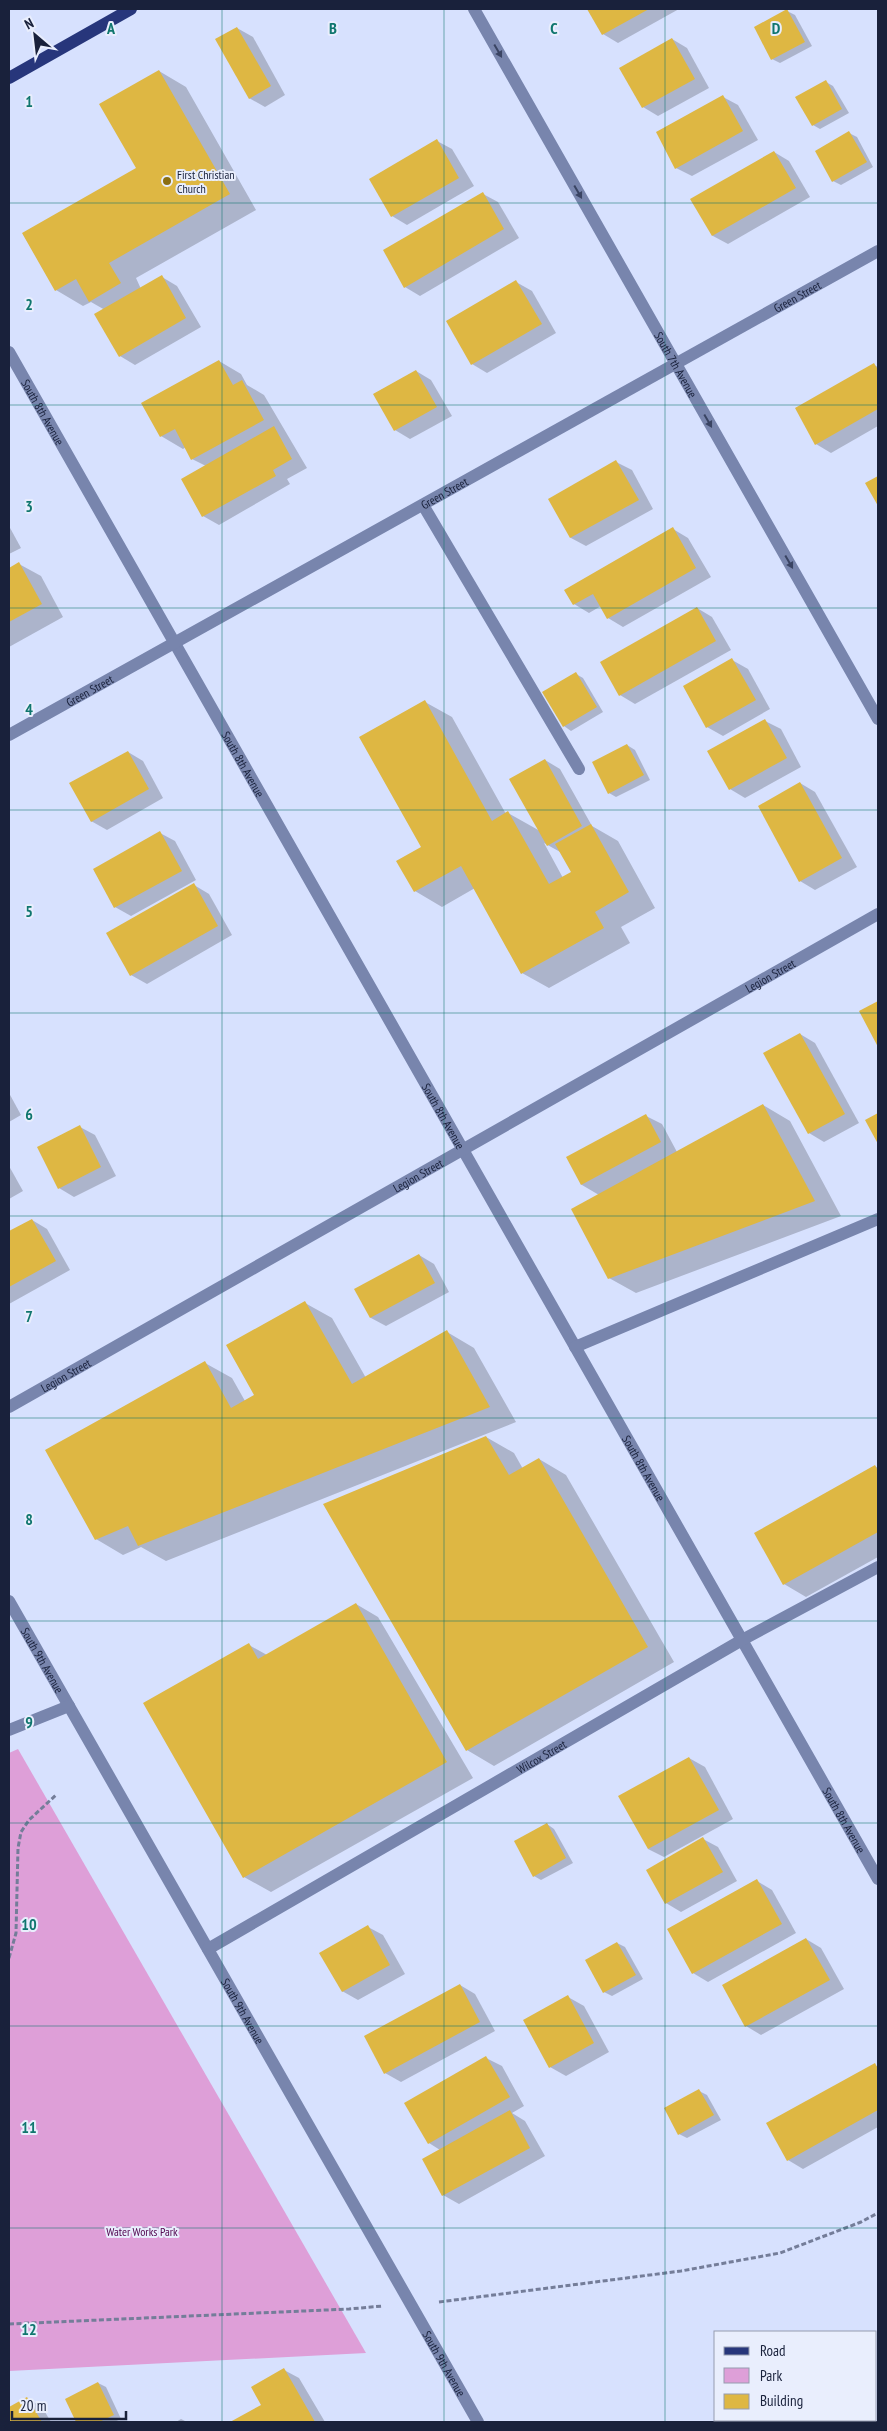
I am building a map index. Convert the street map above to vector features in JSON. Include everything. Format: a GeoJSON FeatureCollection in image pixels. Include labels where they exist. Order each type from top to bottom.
{"type":"FeatureCollection","features":[{"type":"Feature","properties":{"kind":"main road"},"geometry":{"type":"LineString","coordinates":[[9,78],[131,9]]}},
{"type":"Feature","properties":{"kind":"street","name":"South 7th Avenue"},"geometry":{"type":"LineString","coordinates":[[474,9],[878,719]]}},
{"type":"Feature","properties":{"kind":"street","name":"Green Street"},"geometry":{"type":"LineString","coordinates":[[9,735],[878,250]]}},
{"type":"Feature","properties":{"kind":"street","name":"South 8th Avenue"},"geometry":{"type":"LineString","coordinates":[[9,352],[878,1879]]}},
{"type":"Feature","properties":{"kind":"street"},"geometry":{"type":"LineString","coordinates":[[423,505],[579,769]]}},
{"type":"Feature","properties":{"kind":"street","name":"Legion Street"},"geometry":{"type":"LineString","coordinates":[[9,1406],[878,914]]}},
{"type":"Feature","properties":{"kind":"street"},"geometry":{"type":"LineString","coordinates":[[575,1347],[878,1218]]}},
{"type":"Feature","properties":{"kind":"street","name":"Wilcox Street"},"geometry":{"type":"LineString","coordinates":[[208,1949],[742,1640],[878,1567]]}},
{"type":"Feature","properties":{"kind":"street","name":"South 9th Avenue"},"geometry":{"type":"LineString","coordinates":[[9,1601],[478,2422]]}},
{"type":"Feature","properties":{"kind":"street"},"geometry":{"type":"LineString","coordinates":[[9,1730],[69,1706]]}},
{"type":"Feature","properties":{"kind":"path"},"geometry":{"type":"LineString","coordinates":[[9,1958],[16,1933],[18,1848],[21,1832],[29,1820],[56,1795]]}},
{"type":"Feature","properties":{"kind":"path"},"geometry":{"type":"LineString","coordinates":[[453,2301],[681,2272],[780,2254],[861,2222],[878,2213]]}},
{"type":"Feature","properties":{"kind":"path"},"geometry":{"type":"LineString","coordinates":[[9,2324],[366,2307]]}},
{"type":"Feature","properties":{"kind":"green space","name":"Water Works Park"},"geometry":{"type":"Polygon","coordinates":[[[18,1749],[366,2353],[9,2371],[9,1753],[18,1749]]]}},
{"type":"Feature","properties":{"kind":"building"},"geometry":{"type":"Polygon","coordinates":[[[587,9],[649,9],[602,35],[587,9]]]}},
{"type":"Feature","properties":{"kind":"building"},"geometry":{"type":"Polygon","coordinates":[[[787,9],[805,42],[771,60],[754,27],[787,9]]]}},
{"type":"Feature","properties":{"kind":"building"},"geometry":{"type":"Polygon","coordinates":[[[237,27],[271,86],[249,99],[215,39],[237,27]]]}},
{"type":"Feature","properties":{"kind":"building"},"geometry":{"type":"Polygon","coordinates":[[[672,38],[695,79],[642,108],[619,68],[672,38]]]}},
{"type":"Feature","properties":{"kind":"building","name":"First Christian Church"},"geometry":{"type":"Polygon","coordinates":[[[159,70],[230,194],[109,263],[121,283],[89,302],[76,279],[55,291],[22,233],[136,168],[99,104],[159,70]]]}},
{"type":"Feature","properties":{"kind":"building"},"geometry":{"type":"Polygon","coordinates":[[[826,80],[842,109],[812,126],[795,97],[826,80]]]}},
{"type":"Feature","properties":{"kind":"building"},"geometry":{"type":"Polygon","coordinates":[[[723,95],[743,131],[675,169],[656,132],[723,95]]]}},
{"type":"Feature","properties":{"kind":"building"},"geometry":{"type":"Polygon","coordinates":[[[849,131],[867,162],[832,182],[815,151],[849,131]]]}},
{"type":"Feature","properties":{"kind":"building"},"geometry":{"type":"Polygon","coordinates":[[[437,139],[459,178],[391,217],[369,179],[437,139]]]}},
{"type":"Feature","properties":{"kind":"building"},"geometry":{"type":"Polygon","coordinates":[[[774,151],[796,188],[712,236],[690,199],[774,151]]]}},
{"type":"Feature","properties":{"kind":"building"},"geometry":{"type":"Polygon","coordinates":[[[483,192],[504,229],[404,288],[383,250],[483,192]]]}},
{"type":"Feature","properties":{"kind":"building"},"geometry":{"type":"Polygon","coordinates":[[[162,275],[186,318],[119,357],[94,314],[162,275]]]}},
{"type":"Feature","properties":{"kind":"building"},"geometry":{"type":"Polygon","coordinates":[[[516,280],[542,324],[471,365],[446,321],[516,280]]]}},
{"type":"Feature","properties":{"kind":"building"},"geometry":{"type":"Polygon","coordinates":[[[219,360],[233,385],[242,380],[264,420],[191,460],[175,429],[160,437],[141,403],[219,360]]]}},
{"type":"Feature","properties":{"kind":"building"},"geometry":{"type":"Polygon","coordinates":[[[874,363],[878,370],[878,409],[815,445],[795,408],[874,363]]]}},
{"type":"Feature","properties":{"kind":"building"},"geometry":{"type":"Polygon","coordinates":[[[416,370],[437,407],[394,431],[373,394],[416,370]]]}},
{"type":"Feature","properties":{"kind":"building"},"geometry":{"type":"Polygon","coordinates":[[[274,426],[292,459],[273,470],[276,476],[202,517],[181,479],[274,426]]]}},
{"type":"Feature","properties":{"kind":"building"},"geometry":{"type":"Polygon","coordinates":[[[616,460],[639,500],[570,538],[548,499],[616,460]]]}},
{"type":"Feature","properties":{"kind":"building"},"geometry":{"type":"Polygon","coordinates":[[[878,476],[878,506],[865,483],[878,476]]]}},
{"type":"Feature","properties":{"kind":"building"},"geometry":{"type":"Polygon","coordinates":[[[673,527],[696,568],[607,619],[593,594],[573,605],[564,590],[673,527]]]}},
{"type":"Feature","properties":{"kind":"building"},"geometry":{"type":"Polygon","coordinates":[[[19,562],[42,604],[9,622],[9,568],[19,562]]]}},
{"type":"Feature","properties":{"kind":"building"},"geometry":{"type":"Polygon","coordinates":[[[697,607],[716,641],[619,696],[600,662],[697,607]]]}},
{"type":"Feature","properties":{"kind":"building"},"geometry":{"type":"Polygon","coordinates":[[[732,658],[756,700],[706,728],[683,686],[732,658]]]}},
{"type":"Feature","properties":{"kind":"building"},"geometry":{"type":"Polygon","coordinates":[[[576,672],[597,707],[563,727],[542,692],[576,672]]]}},
{"type":"Feature","properties":{"kind":"building"},"geometry":{"type":"Polygon","coordinates":[[[425,700],[492,821],[508,811],[549,884],[571,872],[555,844],[591,824],[629,892],[595,912],[604,928],[521,974],[461,866],[414,892],[396,861],[421,847],[359,737],[425,700]]]}},
{"type":"Feature","properties":{"kind":"building"},"geometry":{"type":"Polygon","coordinates":[[[765,719],[787,758],[729,790],[707,751],[765,719]]]}},
{"type":"Feature","properties":{"kind":"building"},"geometry":{"type":"Polygon","coordinates":[[[627,744],[644,775],[608,794],[592,762],[627,744]]]}},
{"type":"Feature","properties":{"kind":"building"},"geometry":{"type":"Polygon","coordinates":[[[128,751],[149,789],[91,822],[69,783],[128,751]]]}},
{"type":"Feature","properties":{"kind":"building"},"geometry":{"type":"Polygon","coordinates":[[[545,759],[582,826],[547,846],[509,779],[545,759]]]}},
{"type":"Feature","properties":{"kind":"building"},"geometry":{"type":"Polygon","coordinates":[[[800,782],[842,858],[799,882],[758,806],[800,782]]]}},
{"type":"Feature","properties":{"kind":"building"},"geometry":{"type":"Polygon","coordinates":[[[160,831],[182,871],[114,908],[93,869],[160,831]]]}},
{"type":"Feature","properties":{"kind":"building"},"geometry":{"type":"Polygon","coordinates":[[[194,883],[218,926],[130,976],[106,933],[194,883]]]}},
{"type":"Feature","properties":{"kind":"building"},"geometry":{"type":"Polygon","coordinates":[[[878,1001],[878,1047],[859,1011],[878,1001]]]}},
{"type":"Feature","properties":{"kind":"building"},"geometry":{"type":"Polygon","coordinates":[[[800,1033],[845,1114],[808,1134],[763,1053],[800,1033]]]}},
{"type":"Feature","properties":{"kind":"building"},"geometry":{"type":"Polygon","coordinates":[[[763,1104],[815,1201],[608,1279],[571,1209],[763,1104]]]}},
{"type":"Feature","properties":{"kind":"building"},"geometry":{"type":"Polygon","coordinates":[[[878,1113],[878,1144],[865,1120],[878,1113]]]}},
{"type":"Feature","properties":{"kind":"building"},"geometry":{"type":"Polygon","coordinates":[[[646,1114],[661,1142],[581,1185],[566,1157],[646,1114]]]}},
{"type":"Feature","properties":{"kind":"building"},"geometry":{"type":"Polygon","coordinates":[[[80,1125],[101,1167],[58,1189],[37,1147],[80,1125]]]}},
{"type":"Feature","properties":{"kind":"building"},"geometry":{"type":"Polygon","coordinates":[[[32,1219],[56,1261],[9,1287],[9,1231],[32,1219]]]}},
{"type":"Feature","properties":{"kind":"building"},"geometry":{"type":"Polygon","coordinates":[[[419,1254],[435,1283],[370,1318],[354,1289],[419,1254]]]}},
{"type":"Feature","properties":{"kind":"building"},"geometry":{"type":"Polygon","coordinates":[[[305,1301],[352,1384],[447,1330],[490,1407],[138,1546],[128,1526],[95,1540],[45,1450],[205,1361],[231,1408],[254,1395],[226,1345],[305,1301]]]}},
{"type":"Feature","properties":{"kind":"building"},"geometry":{"type":"Polygon","coordinates":[[[486,1436],[509,1475],[539,1458],[648,1647],[466,1751],[323,1504],[486,1436]]]}},
{"type":"Feature","properties":{"kind":"building"},"geometry":{"type":"Polygon","coordinates":[[[875,1465],[878,1471],[878,1532],[783,1585],[754,1533],[875,1465]]]}},
{"type":"Feature","properties":{"kind":"building"},"geometry":{"type":"Polygon","coordinates":[[[356,1603],[447,1762],[243,1878],[143,1703],[249,1643],[258,1659],[356,1603]]]}},
{"type":"Feature","properties":{"kind":"building"},"geometry":{"type":"Polygon","coordinates":[[[689,1757],[719,1810],[648,1849],[618,1796],[689,1757]]]}},
{"type":"Feature","properties":{"kind":"building"},"geometry":{"type":"Polygon","coordinates":[[[547,1823],[566,1858],[533,1877],[514,1841],[547,1823]]]}},
{"type":"Feature","properties":{"kind":"building"},"geometry":{"type":"Polygon","coordinates":[[[703,1837],[723,1872],[665,1904],[646,1870],[703,1837]]]}},
{"type":"Feature","properties":{"kind":"building"},"geometry":{"type":"Polygon","coordinates":[[[757,1879],[782,1924],[692,1974],[667,1929],[757,1879]]]}},
{"type":"Feature","properties":{"kind":"building"},"geometry":{"type":"Polygon","coordinates":[[[368,1925],[390,1965],[342,1992],[319,1953],[368,1925]]]}},
{"type":"Feature","properties":{"kind":"building"},"geometry":{"type":"Polygon","coordinates":[[[806,1938],[830,1980],[745,2027],[722,1985],[806,1938]]]}},
{"type":"Feature","properties":{"kind":"building"},"geometry":{"type":"Polygon","coordinates":[[[617,1942],[636,1975],[603,1993],[585,1960],[617,1942]]]}},
{"type":"Feature","properties":{"kind":"building"},"geometry":{"type":"Polygon","coordinates":[[[460,1984],[480,2022],[384,2074],[364,2036],[460,1984]]]}},
{"type":"Feature","properties":{"kind":"building"},"geometry":{"type":"Polygon","coordinates":[[[568,1995],[594,2043],[549,2068],[523,2020],[568,1995]]]}},
{"type":"Feature","properties":{"kind":"building"},"geometry":{"type":"Polygon","coordinates":[[[486,2056],[510,2097],[428,2144],[404,2103],[486,2056]]]}},
{"type":"Feature","properties":{"kind":"building"},"geometry":{"type":"Polygon","coordinates":[[[875,2063],[878,2069],[878,2110],[787,2161],[766,2123],[875,2063]]]}},
{"type":"Feature","properties":{"kind":"building"},"geometry":{"type":"Polygon","coordinates":[[[699,2089],[714,2115],[678,2135],[664,2108],[699,2089]]]}},
{"type":"Feature","properties":{"kind":"building"},"geometry":{"type":"Polygon","coordinates":[[[510,2110],[530,2148],[442,2196],[422,2159],[510,2110]]]}},
{"type":"Feature","properties":{"kind":"building"},"geometry":{"type":"Polygon","coordinates":[[[284,2368],[315,2422],[230,2422],[261,2405],[251,2387],[284,2368]]]}},
{"type":"Feature","properties":{"kind":"building"},"geometry":{"type":"Polygon","coordinates":[[[98,2382],[114,2415],[99,2422],[76,2422],[65,2399],[98,2382]]]}},
{"type":"Feature","properties":{"kind":"building"},"geometry":{"type":"Polygon","coordinates":[[[27,2397],[42,2422],[9,2422],[9,2407],[27,2397]]]}},
{"type":"Feature","properties":{"kind":"place","name":"First Christian Church"},"geometry":{"type":"Point","coordinates":[167,181]}}]}
